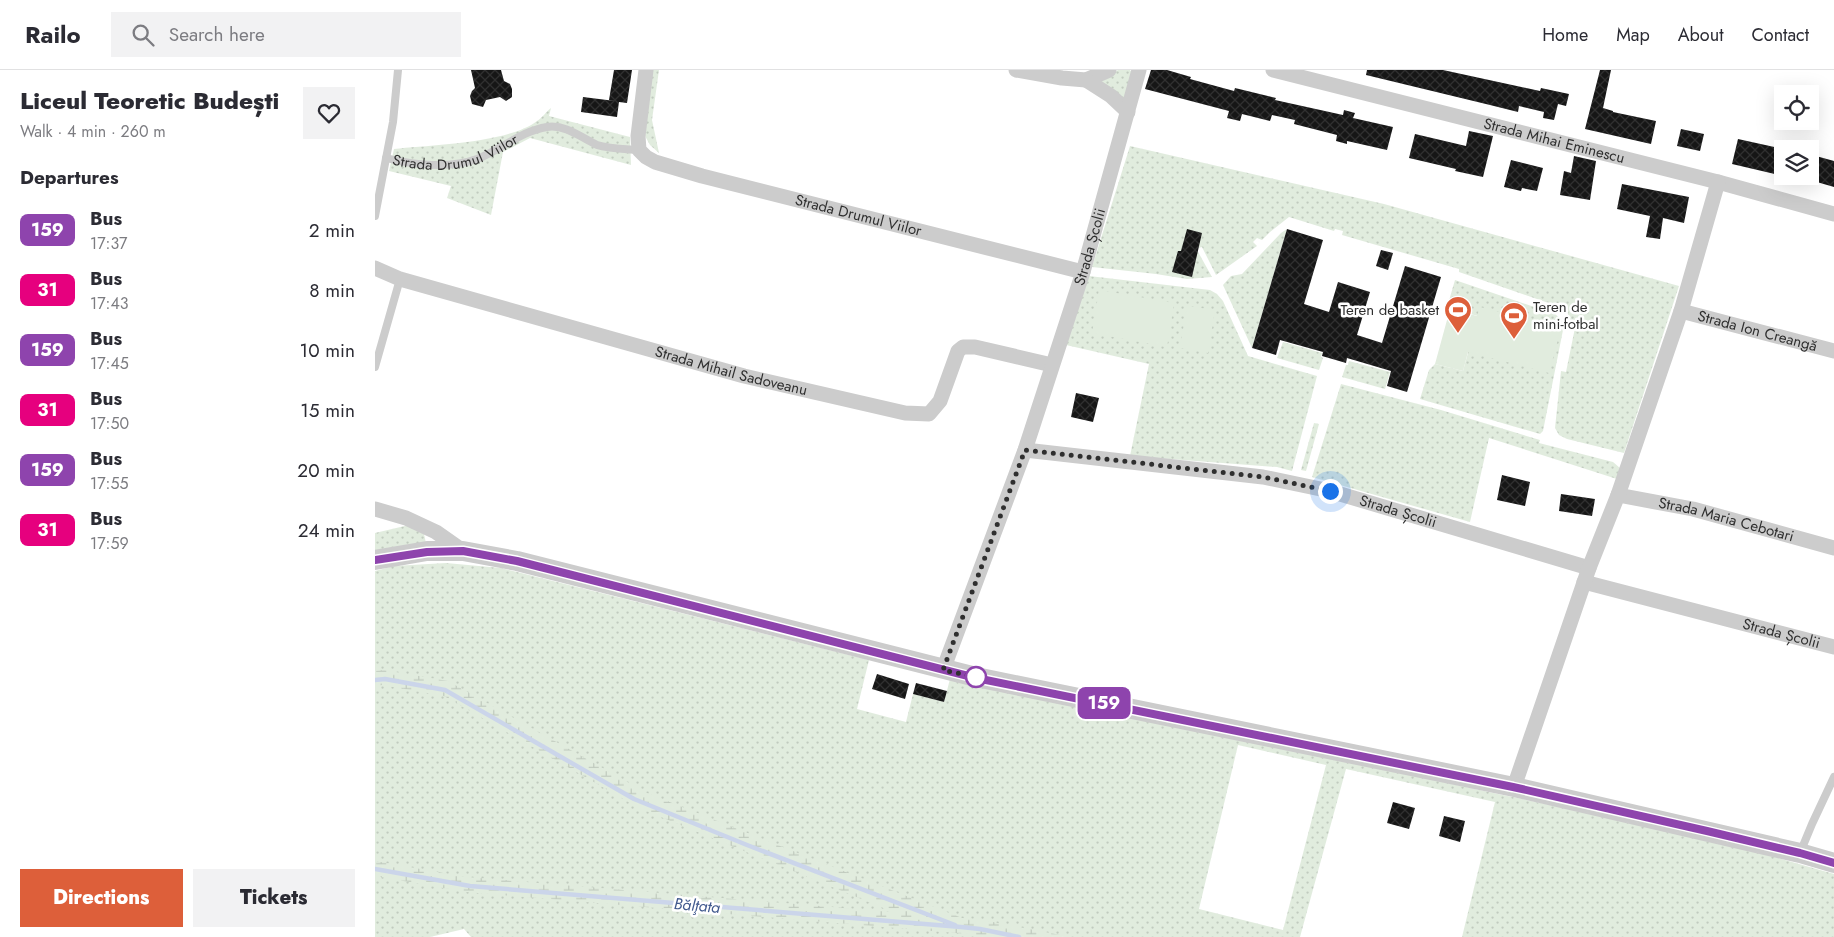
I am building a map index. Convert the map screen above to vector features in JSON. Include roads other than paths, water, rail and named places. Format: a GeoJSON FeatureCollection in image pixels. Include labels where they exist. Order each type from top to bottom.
{"type":"FeatureCollection","features":[{"type":"Feature","properties":{"kind":"street"},"geometry":{"type":"LineString","coordinates":[[639,150],[638,136],[646,70]]}},
{"type":"Feature","properties":{"kind":"street"},"geometry":{"type":"LineString","coordinates":[[1016,70],[1086,80],[1111,96],[1128,112]]}},
{"type":"Feature","properties":{"kind":"street"},"geometry":{"type":"LineString","coordinates":[[1086,80],[1109,70]]}},
{"type":"Feature","properties":{"kind":"street","name":"Strada Școlii"},"geometry":{"type":"LineString","coordinates":[[943,670],[1025,450],[1083,272],[1139,70]]}},
{"type":"Feature","properties":{"kind":"street","name":"Strada Mihai Eminescu"},"geometry":{"type":"LineString","coordinates":[[1273,70],[1718,182],[1834,214]]}},
{"type":"Feature","properties":{"kind":"street","name":"Strada Drumul Viilor"},"geometry":{"type":"LineString","coordinates":[[639,150],[655,162],[702,176],[1083,272]]}},
{"type":"Feature","properties":{"kind":"street"},"geometry":{"type":"LineString","coordinates":[[1513,787],[1586,575],[1618,495],[1681,311],[1718,182]]}},
{"type":"Feature","properties":{"kind":"street","name":"Strada Mihail Sadoveanu"},"geometry":{"type":"LineString","coordinates":[[375,268],[400,279],[744,376],[905,413],[929,414],[940,401],[958,351],[963,346],[975,347],[1052,365]]}},
{"type":"Feature","properties":{"kind":"street","name":"Strada Ion Creangă"},"geometry":{"type":"LineString","coordinates":[[1681,311],[1834,351]]}},
{"type":"Feature","properties":{"kind":"street","name":"Strada Școlii"},"geometry":{"type":"LineString","coordinates":[[1025,450],[1263,477],[1330,491],[1586,575],[1834,646]]}},
{"type":"Feature","properties":{"kind":"street","name":"Strada Maria Cebotari"},"geometry":{"type":"LineString","coordinates":[[1618,495],[1693,509],[1834,548]]}},
{"type":"Feature","properties":{"kind":"street"},"geometry":{"type":"LineString","coordinates":[[375,509],[406,518],[436,532],[463,551]]}},
{"type":"Feature","properties":{"kind":"street"},"geometry":{"type":"LineString","coordinates":[[375,560],[427,552],[463,551],[517,561],[943,670],[1513,787],[1800,853],[1834,864]]}},
{"type":"Feature","properties":{"kind":"lane"},"geometry":{"type":"LineString","coordinates":[[375,216],[393,122],[398,70]]}},
{"type":"Feature","properties":{"kind":"lane","name":"Strada Drumul Viilor"},"geometry":{"type":"LineString","coordinates":[[386,158],[397,161],[448,166],[477,159],[524,134],[549,127],[568,130],[599,145],[639,150]]}},
{"type":"Feature","properties":{"kind":"lane"},"geometry":{"type":"LineString","coordinates":[[375,367],[400,279]]}},
{"type":"Feature","properties":{"kind":"lane"},"geometry":{"type":"LineString","coordinates":[[1800,853],[1834,777]]}},
{"type":"Feature","properties":{"kind":"waterway"},"geometry":{"type":"LineString","coordinates":[[375,680],[385,679],[445,690],[634,799],[747,845],[955,925]]}},
{"type":"Feature","properties":{"kind":"waterway","name":"Bălţata"},"geometry":{"type":"LineString","coordinates":[[375,869],[470,886],[961,927],[1019,937]]}},
{"type":"Feature","properties":{"kind":"place","name":"Teren de basket"},"geometry":{"type":"Point","coordinates":[1458,334]}},
{"type":"Feature","properties":{"kind":"place","name":"Teren de mini-fotbal"},"geometry":{"type":"Point","coordinates":[1514,340]}}]}
